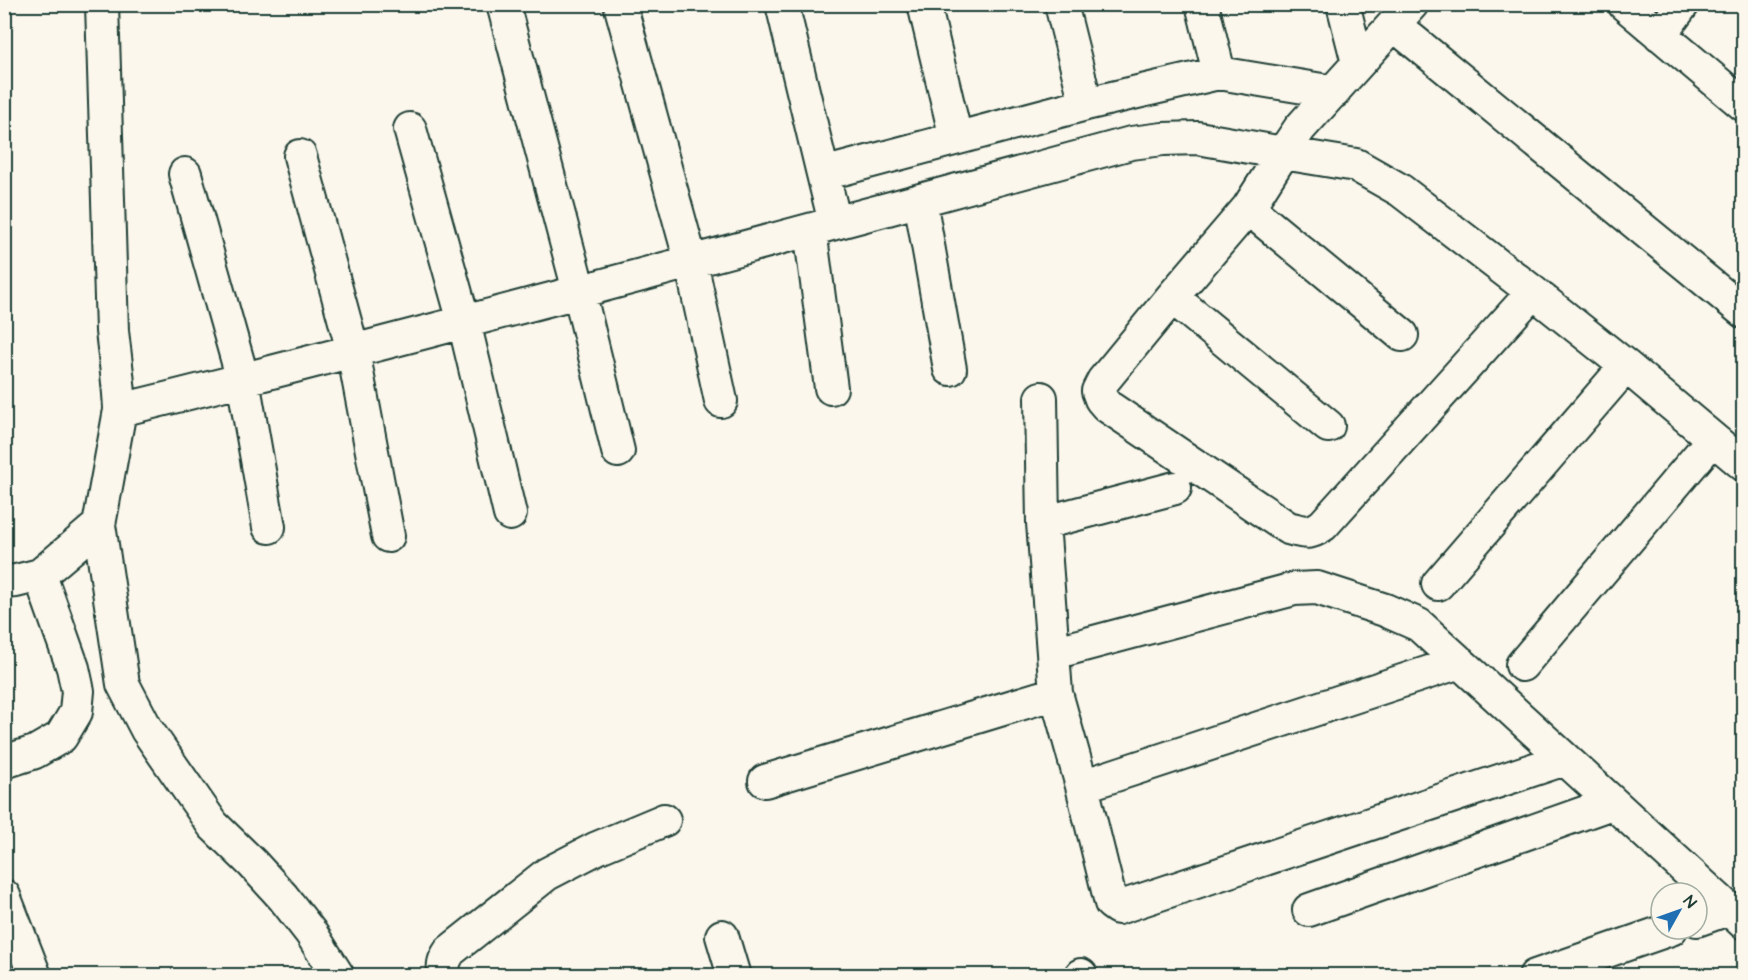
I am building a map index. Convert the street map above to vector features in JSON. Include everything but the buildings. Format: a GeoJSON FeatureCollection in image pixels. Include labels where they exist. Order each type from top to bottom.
{"type":"FeatureCollection","features":[{"type":"Feature","properties":{"kind":"street"},"geometry":{"type":"LineString","coordinates":[[102,4],[112,331],[120,410],[99,525],[123,684],[147,730],[213,825],[284,897],[338,975]]}},
{"type":"Feature","properties":{"kind":"street"},"geometry":{"type":"LineString","coordinates":[[503,4],[579,291],[618,451]]}},
{"type":"Feature","properties":{"kind":"street"},"geometry":{"type":"LineString","coordinates":[[620,4],[692,262],[721,401]]}},
{"type":"Feature","properties":{"kind":"street"},"geometry":{"type":"LineString","coordinates":[[782,4],[825,181],[831,388]]}},
{"type":"Feature","properties":{"kind":"street"},"geometry":{"type":"LineString","coordinates":[[924,4],[956,138]]}},
{"type":"Feature","properties":{"kind":"street"},"geometry":{"type":"LineString","coordinates":[[1061,4],[1086,104]]}},
{"type":"Feature","properties":{"kind":"street"},"geometry":{"type":"LineString","coordinates":[[1202,4],[1219,73]]}},
{"type":"Feature","properties":{"kind":"street"},"geometry":{"type":"LineString","coordinates":[[1343,4],[1358,63]]}},
{"type":"Feature","properties":{"kind":"street"},"geometry":{"type":"LineString","coordinates":[[1624,4],[1743,105]]}},
{"type":"Feature","properties":{"kind":"street"},"geometry":{"type":"LineString","coordinates":[[1660,35],[1683,4]]}},
{"type":"Feature","properties":{"kind":"street"},"geometry":{"type":"LineString","coordinates":[[1533,291],[1323,525],[1314,531],[1305,533],[1288,528],[1107,406],[1098,391],[1103,381],[1248,208],[1309,120],[1403,15],[1743,312]]}},
{"type":"Feature","properties":{"kind":"street"},"geometry":{"type":"LineString","coordinates":[[825,181],[956,138],[1086,104],[1219,73],[1309,120],[1356,165],[1400,190],[1533,291],[1743,465]]}},
{"type":"Feature","properties":{"kind":"street"},"geometry":{"type":"LineString","coordinates":[[120,410],[692,262],[1131,142],[1198,138],[1309,120]]}},
{"type":"Feature","properties":{"kind":"street"},"geometry":{"type":"LineString","coordinates":[[410,129],[464,322],[510,514]]}},
{"type":"Feature","properties":{"kind":"street"},"geometry":{"type":"LineString","coordinates":[[300,156],[353,351],[388,536]]}},
{"type":"Feature","properties":{"kind":"street"},"geometry":{"type":"LineString","coordinates":[[185,174],[243,380],[269,527]]}},
{"type":"Feature","properties":{"kind":"street"},"geometry":{"type":"LineString","coordinates":[[920,200],[950,369]]}},
{"type":"Feature","properties":{"kind":"street"},"geometry":{"type":"LineString","coordinates":[[1248,208],[1402,335]]}},
{"type":"Feature","properties":{"kind":"street"},"geometry":{"type":"LineString","coordinates":[[1172,297],[1328,426]]}},
{"type":"Feature","properties":{"kind":"street"},"geometry":{"type":"LineString","coordinates":[[1438,584],[1626,366]]}},
{"type":"Feature","properties":{"kind":"street"},"geometry":{"type":"LineString","coordinates":[[1041,398],[1042,523],[1056,693],[1111,903],[1118,908],[1565,759]]}},
{"type":"Feature","properties":{"kind":"street"},"geometry":{"type":"LineString","coordinates":[[1522,665],[1713,439]]}},
{"type":"Feature","properties":{"kind":"street"},"geometry":{"type":"LineString","coordinates":[[1042,523],[1176,488]]}},
{"type":"Feature","properties":{"kind":"street"},"geometry":{"type":"LineString","coordinates":[[4,582],[40,575],[99,525]]}},
{"type":"Feature","properties":{"kind":"street"},"geometry":{"type":"LineString","coordinates":[[4,762],[35,752],[61,737],[76,712],[78,691],[74,668],[40,575]]}},
{"type":"Feature","properties":{"kind":"street"},"geometry":{"type":"LineString","coordinates":[[1053,653],[1294,589],[1317,588],[1385,610],[1419,625],[1736,916]]}},
{"type":"Feature","properties":{"kind":"street"},"geometry":{"type":"LineString","coordinates":[[1082,786],[1460,662]]}},
{"type":"Feature","properties":{"kind":"street"},"geometry":{"type":"LineString","coordinates":[[765,781],[1056,693]]}},
{"type":"Feature","properties":{"kind":"street"},"geometry":{"type":"LineString","coordinates":[[1309,910],[1612,803]]}},
{"type":"Feature","properties":{"kind":"street"},"geometry":{"type":"LineString","coordinates":[[445,975],[444,960],[450,951],[547,874],[597,848],[664,820]]}},
{"type":"Feature","properties":{"kind":"street"},"geometry":{"type":"LineString","coordinates":[[4,896],[35,975]]}},
{"type":"Feature","properties":{"kind":"street"},"geometry":{"type":"LineString","coordinates":[[1709,919],[1736,916]]}},
{"type":"Feature","properties":{"kind":"street"},"geometry":{"type":"LineString","coordinates":[[722,936],[734,975]]}},
{"type":"Feature","properties":{"kind":"street"},"geometry":{"type":"LineString","coordinates":[[1535,975],[1649,936]]}}]}
